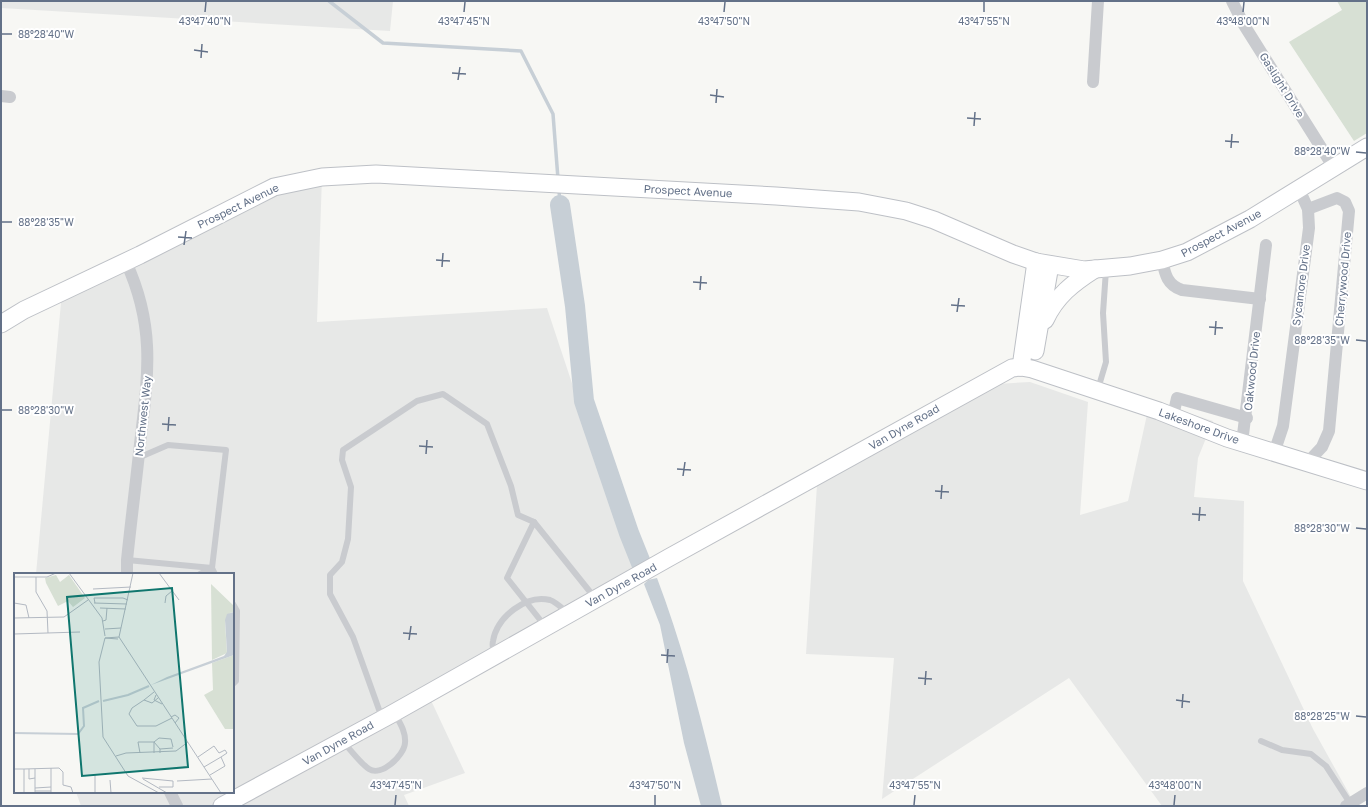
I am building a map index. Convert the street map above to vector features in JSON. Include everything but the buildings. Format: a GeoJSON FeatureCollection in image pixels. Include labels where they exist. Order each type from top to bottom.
{"type":"FeatureCollection","features":[{"type":"Feature","properties":{"kind":"street"},"geometry":{"type":"LineString","coordinates":[[1093,82],[1098,1]]}},
{"type":"Feature","properties":{"kind":"street","name":"Gaslight Drive"},"geometry":{"type":"LineString","coordinates":[[1232,1],[1244,25],[1334,168]]}},
{"type":"Feature","properties":{"kind":"street","name":"Prospect Avenue"},"geometry":{"type":"LineString","coordinates":[[1,324],[17,314],[126,262],[258,195],[280,185],[306,179],[346,174],[376,174],[776,196],[882,206],[934,220],[1013,254],[1043,263],[1084,270],[1162,260],[1187,252],[1216,238],[1299,190],[1367,147]]}},
{"type":"Feature","properties":{"kind":"street","name":"Sycamore Drive"},"geometry":{"type":"LineString","coordinates":[[1274,452],[1280,438],[1285,412],[1308,228],[1308,209],[1299,190]]}},
{"type":"Feature","properties":{"kind":"street","name":"Cherrywood Drive"},"geometry":{"type":"LineString","coordinates":[[1307,463],[1322,447],[1329,431],[1349,211],[1345,202],[1337,198],[1308,209]]}},
{"type":"Feature","properties":{"kind":"street","name":"Oakwood Drive"},"geometry":{"type":"LineString","coordinates":[[1242,443],[1266,245]]}},
{"type":"Feature","properties":{"kind":"street"},"geometry":{"type":"LineString","coordinates":[[1162,260],[1166,277],[1174,288],[1260,299]]}},
{"type":"Feature","properties":{"kind":"street","name":"Northwest Way"},"geometry":{"type":"LineString","coordinates":[[126,262],[139,296],[148,341],[147,380],[127,560],[127,573]]}},
{"type":"Feature","properties":{"kind":"street"},"geometry":{"type":"LineString","coordinates":[[1035,349],[1043,263]]}},
{"type":"Feature","properties":{"kind":"street"},"geometry":{"type":"LineString","coordinates":[[1027,368],[1043,263]]}},
{"type":"Feature","properties":{"kind":"street"},"geometry":{"type":"LineString","coordinates":[[1027,368],[1048,314],[1056,300],[1072,284],[1101,269]]}},
{"type":"Feature","properties":{"kind":"street","name":"Lakeshore Drive"},"geometry":{"type":"LineString","coordinates":[[1027,368],[1173,416],[1242,443],[1367,481]]}},
{"type":"Feature","properties":{"kind":"street","name":"Van Dyne Road"},"geometry":{"type":"LineString","coordinates":[[222,806],[388,716],[1002,372],[1027,368]]}},
{"type":"Feature","properties":{"kind":"street"},"geometry":{"type":"LineString","coordinates":[[1173,416],[1177,398],[1246,418]]}},
{"type":"Feature","properties":{"kind":"street"},"geometry":{"type":"LineString","coordinates":[[171,793],[178,806]]}},
{"type":"Feature","properties":{"kind":"street"},"geometry":{"type":"LineString","coordinates":[[1348,805],[1367,793]]}},
{"type":"Feature","properties":{"kind":"lane"},"geometry":{"type":"LineString","coordinates":[[1097,391],[1106,362],[1101,269]]}},
{"type":"Feature","properties":{"kind":"lane"},"geometry":{"type":"LineString","coordinates":[[343,741],[370,770],[379,771],[397,760],[402,753],[405,743],[404,730],[388,716],[353,637],[330,594],[330,575],[342,562],[348,539],[351,487],[342,460],[343,450],[417,401],[443,394],[487,424],[511,486],[518,515],[534,522],[596,599]]}},
{"type":"Feature","properties":{"kind":"lane"},"geometry":{"type":"LineString","coordinates":[[138,458],[161,447],[172,445],[226,450],[212,568],[214,573]]}},
{"type":"Feature","properties":{"kind":"lane"},"geometry":{"type":"LineString","coordinates":[[534,522],[508,578],[546,627]]}},
{"type":"Feature","properties":{"kind":"lane"},"geometry":{"type":"LineString","coordinates":[[127,560],[212,568]]}},
{"type":"Feature","properties":{"kind":"lane"},"geometry":{"type":"LineString","coordinates":[[202,573],[212,568]]}},
{"type":"Feature","properties":{"kind":"lane"},"geometry":{"type":"LineString","coordinates":[[494,656],[493,641],[502,622],[508,614],[526,602],[532,599],[552,600],[569,614]]}},
{"type":"Feature","properties":{"kind":"lane"},"geometry":{"type":"LineString","coordinates":[[234,606],[237,611],[236,681],[234,683]]}},
{"type":"Feature","properties":{"kind":"lane"},"geometry":{"type":"LineString","coordinates":[[1261,741],[1282,750],[1311,754],[1326,766],[1348,805]]}},
{"type":"Feature","properties":{"kind":"shaded area"},"geometry":{"type":"Polygon","coordinates":[[[1,1],[393,1],[390,31],[1,8],[1,1]]]}},
{"type":"Feature","properties":{"kind":"shaded area"},"geometry":{"type":"Polygon","coordinates":[[[1337,1],[1367,1],[1367,133],[1354,141],[1289,42],[1342,10],[1337,1]]]}},
{"type":"Feature","properties":{"kind":"shaded area"},"geometry":{"type":"Polygon","coordinates":[[[322,177],[317,322],[547,308],[636,576],[428,694],[465,773],[404,795],[409,806],[81,806],[76,793],[234,793],[234,573],[36,573],[62,292],[199,226],[322,177]]]}},
{"type":"Feature","properties":{"kind":"shaded area"},"geometry":{"type":"Polygon","coordinates":[[[1030,382],[1088,402],[1080,515],[1128,501],[1150,401],[1213,421],[1198,458],[1194,497],[1244,501],[1243,581],[1313,729],[1356,806],[1162,806],[1069,678],[882,799],[894,658],[806,654],[817,485],[997,384],[1030,382]]]}},
{"type":"Feature","properties":{"kind":"shaded area"},"geometry":{"type":"Polygon","coordinates":[[[657,578],[685,662],[722,806],[701,806],[684,743],[660,625],[644,584],[648,580],[657,578]]]}},
{"type":"Feature","properties":{"kind":"waterway"},"geometry":{"type":"LineString","coordinates":[[329,1],[383,43],[521,51],[553,114],[558,179]]}},
{"type":"Feature","properties":{"kind":"waterway"},"geometry":{"type":"LineString","coordinates":[[559,190],[560,205]]}},
{"type":"Feature","properties":{"kind":"waterway"},"geometry":{"type":"LineString","coordinates":[[560,205],[575,306],[584,401],[629,533],[641,563]]}}]}
